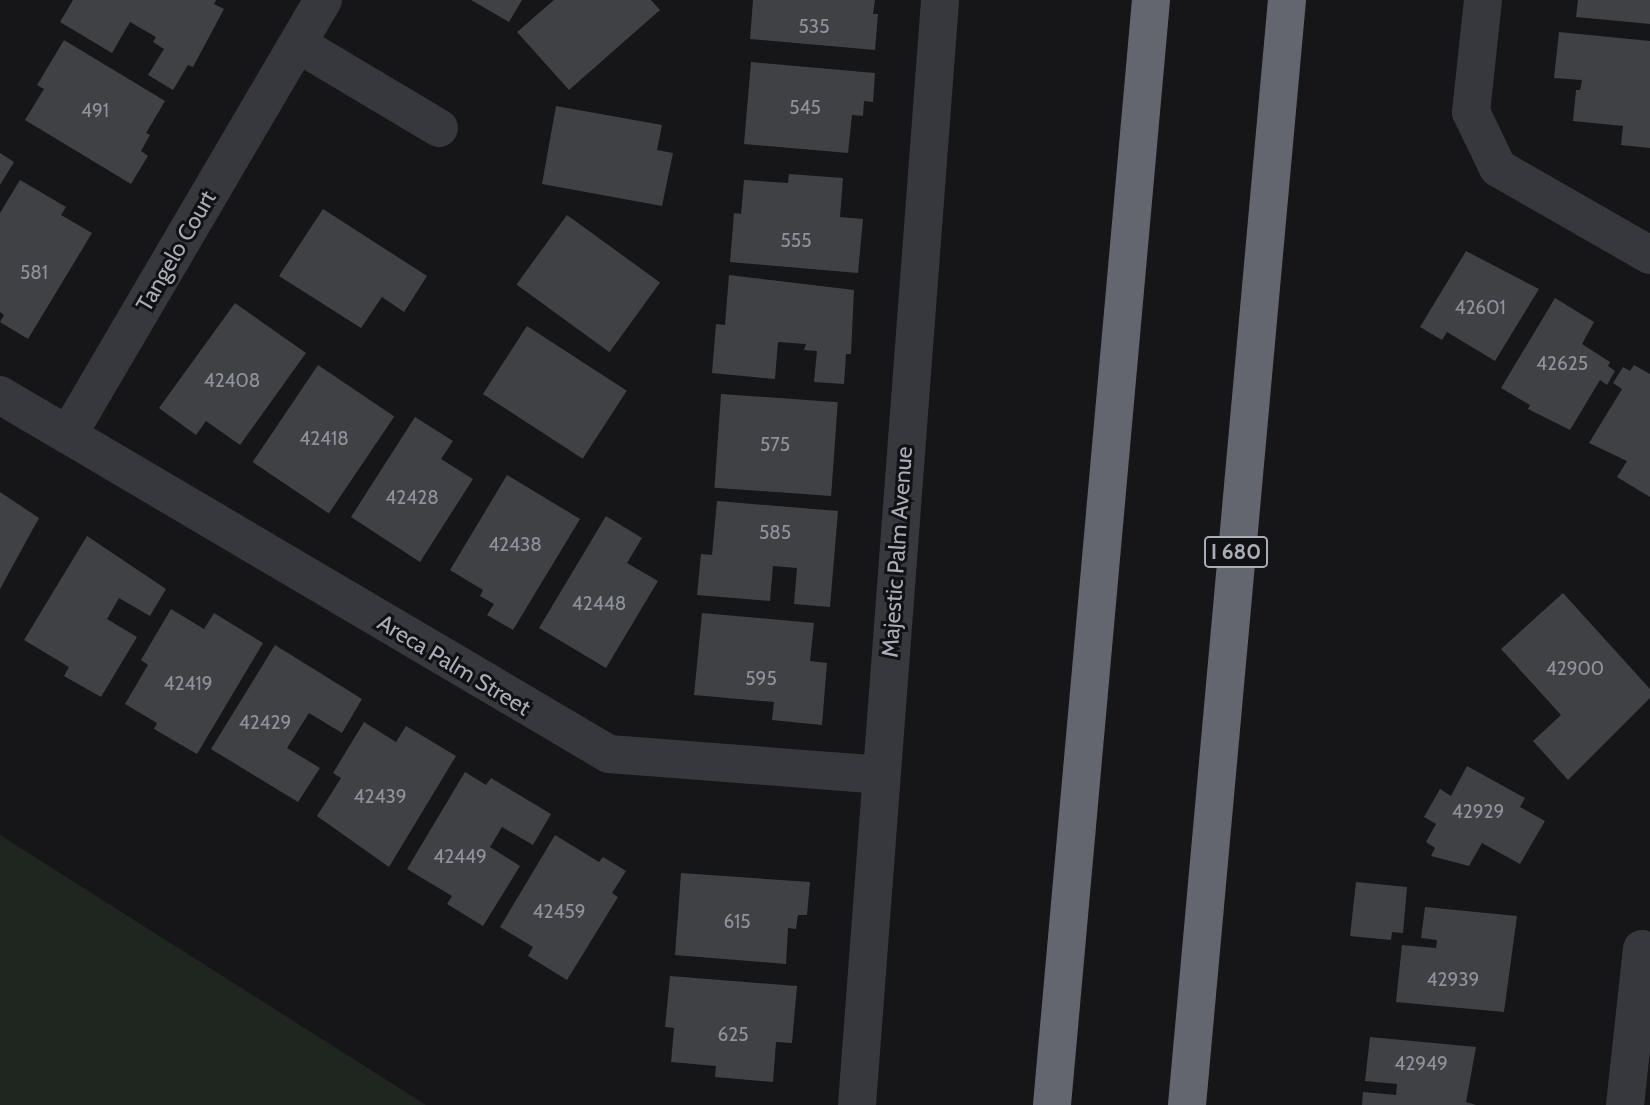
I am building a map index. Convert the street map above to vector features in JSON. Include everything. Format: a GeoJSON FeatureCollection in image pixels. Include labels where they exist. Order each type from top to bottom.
{"type":"FeatureCollection","features":[{"type":"Feature","properties":{"kind":"highway"},"geometry":{"type":"LineString","coordinates":[[1052,1105],[1151,0]]}},
{"type":"Feature","properties":{"kind":"highway","name":"I 680"},"geometry":{"type":"LineString","coordinates":[[1187,1105],[1287,0]]}},
{"type":"Feature","properties":{"kind":"street","name":"Tangelo Court"},"geometry":{"type":"LineString","coordinates":[[68,435],[323,0]]}},
{"type":"Feature","properties":{"kind":"street","name":"Majestic Palm Avenue"},"geometry":{"type":"LineString","coordinates":[[857,1105],[879,775],[940,0]]}},
{"type":"Feature","properties":{"kind":"street"},"geometry":{"type":"LineString","coordinates":[[1483,0],[1471,112],[1498,169],[1650,255]]}},
{"type":"Feature","properties":{"kind":"street"},"geometry":{"type":"LineString","coordinates":[[298,44],[439,128]]}},
{"type":"Feature","properties":{"kind":"street"},"geometry":{"type":"LineString","coordinates":[[0,395],[68,435]]}},
{"type":"Feature","properties":{"kind":"street","name":"Areca Palm Street"},"geometry":{"type":"LineString","coordinates":[[68,435],[609,754],[879,775]]}},
{"type":"Feature","properties":{"kind":"street"},"geometry":{"type":"LineString","coordinates":[[1625,1105],[1642,949]]}},
{"type":"Feature","properties":{"kind":"shaded area"},"geometry":{"type":"Polygon","coordinates":[[[0,835],[426,1105],[0,1105],[0,835]]]}},
{"type":"Feature","properties":{"kind":"building"},"geometry":{"type":"Polygon","coordinates":[[[73,0],[216,0],[214,4],[224,9],[193,67],[188,65],[173,90],[148,75],[164,49],[153,42],[156,37],[130,22],[112,53],[60,22],[73,0]]]}},
{"type":"Feature","properties":{"kind":"building"},"geometry":{"type":"Polygon","coordinates":[[[471,0],[522,0],[509,22],[471,0]]]}},
{"type":"Feature","properties":{"kind":"building"},"geometry":{"type":"Polygon","coordinates":[[[554,0],[651,0],[660,10],[569,90],[517,32],[554,0]]]}},
{"type":"Feature","properties":{"kind":"building"},"geometry":{"type":"Polygon","coordinates":[[[753,0],[875,0],[873,14],[878,14],[875,50],[750,39],[753,0]]]}},
{"type":"Feature","properties":{"kind":"building"},"geometry":{"type":"Polygon","coordinates":[[[1578,0],[1650,0],[1650,24],[1576,17],[1578,0]]]}},
{"type":"Feature","properties":{"kind":"building"},"geometry":{"type":"Polygon","coordinates":[[[1559,32],[1650,41],[1650,148],[1621,145],[1623,126],[1573,121],[1576,90],[1580,90],[1582,80],[1554,78],[1559,32]]]}},
{"type":"Feature","properties":{"kind":"building"},"geometry":{"type":"Polygon","coordinates":[[[64,40],[165,101],[146,133],[150,135],[141,151],[148,156],[131,184],[25,120],[44,89],[37,85],[64,40]]]}},
{"type":"Feature","properties":{"kind":"building"},"geometry":{"type":"Polygon","coordinates":[[[751,62],[875,73],[873,102],[864,101],[863,116],[852,115],[848,153],[744,144],[751,62]]]}},
{"type":"Feature","properties":{"kind":"building"},"geometry":{"type":"Polygon","coordinates":[[[556,106],[662,125],[657,150],[673,153],[662,206],[542,184],[556,106]]]}},
{"type":"Feature","properties":{"kind":"building"},"geometry":{"type":"Polygon","coordinates":[[[0,153],[14,162],[0,185],[0,153]]]}},
{"type":"Feature","properties":{"kind":"building"},"geometry":{"type":"Polygon","coordinates":[[[789,174],[843,178],[840,217],[863,219],[858,273],[730,262],[734,213],[741,214],[744,180],[788,183],[789,174]]]}},
{"type":"Feature","properties":{"kind":"building"},"geometry":{"type":"Polygon","coordinates":[[[20,180],[66,207],[61,215],[92,233],[28,339],[0,322],[4,315],[0,312],[0,213],[20,180]]]}},
{"type":"Feature","properties":{"kind":"building"},"geometry":{"type":"Polygon","coordinates":[[[323,209],[427,276],[404,312],[382,297],[361,328],[279,276],[323,209]]]}},
{"type":"Feature","properties":{"kind":"building"},"geometry":{"type":"Polygon","coordinates":[[[567,215],[660,283],[609,352],[516,285],[567,215]]]}},
{"type":"Feature","properties":{"kind":"building"},"geometry":{"type":"Polygon","coordinates":[[[1466,251],[1539,289],[1495,361],[1447,332],[1442,340],[1420,327],[1466,251]]]}},
{"type":"Feature","properties":{"kind":"building"},"geometry":{"type":"Polygon","coordinates":[[[729,275],[854,290],[851,354],[846,354],[844,384],[814,382],[817,351],[804,350],[806,344],[778,342],[775,379],[712,373],[716,324],[725,325],[729,275]]]}},
{"type":"Feature","properties":{"kind":"building"},"geometry":{"type":"Polygon","coordinates":[[[1555,298],[1594,322],[1582,344],[1610,362],[1608,366],[1615,371],[1607,385],[1600,380],[1570,430],[1528,409],[1530,405],[1501,388],[1555,298]]]}},
{"type":"Feature","properties":{"kind":"building"},"geometry":{"type":"Polygon","coordinates":[[[235,303],[306,353],[240,445],[206,421],[196,435],[159,408],[235,303]]]}},
{"type":"Feature","properties":{"kind":"building"},"geometry":{"type":"Polygon","coordinates":[[[527,326],[627,391],[583,459],[483,394],[527,326]]]}},
{"type":"Feature","properties":{"kind":"building"},"geometry":{"type":"Polygon","coordinates":[[[318,365],[394,416],[329,513],[253,462],[318,365]]]}},
{"type":"Feature","properties":{"kind":"building"},"geometry":{"type":"Polygon","coordinates":[[[1634,365],[1650,374],[1650,497],[1617,477],[1627,461],[1589,443],[1622,389],[1613,383],[1623,367],[1630,371],[1634,365]]]}},
{"type":"Feature","properties":{"kind":"building"},"geometry":{"type":"Polygon","coordinates":[[[721,394],[838,402],[831,496],[714,488],[721,394]]]}},
{"type":"Feature","properties":{"kind":"building"},"geometry":{"type":"Polygon","coordinates":[[[415,417],[453,441],[441,459],[473,479],[420,562],[351,517],[415,417]]]}},
{"type":"Feature","properties":{"kind":"building"},"geometry":{"type":"Polygon","coordinates":[[[507,475],[580,519],[513,630],[487,615],[494,604],[480,596],[483,590],[450,570],[507,475]]]}},
{"type":"Feature","properties":{"kind":"building"},"geometry":{"type":"Polygon","coordinates":[[[0,492],[39,518],[0,589],[0,492]]]}},
{"type":"Feature","properties":{"kind":"building"},"geometry":{"type":"Polygon","coordinates":[[[717,501],[838,511],[830,607],[794,604],[797,568],[773,566],[770,601],[697,595],[701,554],[712,555],[717,501]]]}},
{"type":"Feature","properties":{"kind":"building"},"geometry":{"type":"Polygon","coordinates":[[[606,516],[642,538],[627,563],[658,581],[606,668],[539,628],[606,516]]]}},
{"type":"Feature","properties":{"kind":"building"},"geometry":{"type":"Polygon","coordinates":[[[87,536],[166,589],[150,616],[119,598],[107,619],[137,637],[101,697],[64,676],[69,667],[24,640],[87,536]]]}},
{"type":"Feature","properties":{"kind":"building"},"geometry":{"type":"Polygon","coordinates":[[[1563,593],[1650,689],[1650,698],[1568,780],[1533,741],[1561,715],[1501,649],[1563,593]]]}},
{"type":"Feature","properties":{"kind":"building"},"geometry":{"type":"Polygon","coordinates":[[[171,609],[204,629],[214,613],[263,643],[197,754],[154,729],[157,723],[125,704],[148,665],[141,660],[171,609]]]}},
{"type":"Feature","properties":{"kind":"building"},"geometry":{"type":"Polygon","coordinates":[[[702,613],[814,623],[810,661],[827,663],[822,725],[772,720],[774,702],[694,695],[702,613]]]}},
{"type":"Feature","properties":{"kind":"building"},"geometry":{"type":"Polygon","coordinates":[[[275,645],[362,699],[342,733],[309,713],[287,748],[320,768],[298,802],[211,749],[275,645]]]}},
{"type":"Feature","properties":{"kind":"building"},"geometry":{"type":"Polygon","coordinates":[[[364,722],[396,742],[406,726],[456,756],[389,867],[317,816],[341,778],[333,773],[364,722]]]}},
{"type":"Feature","properties":{"kind":"building"},"geometry":{"type":"Polygon","coordinates":[[[1467,766],[1525,798],[1520,807],[1545,821],[1520,864],[1482,843],[1469,866],[1431,856],[1435,848],[1426,842],[1436,824],[1424,817],[1440,789],[1451,796],[1467,766]]]}},
{"type":"Feature","properties":{"kind":"building"},"geometry":{"type":"Polygon","coordinates":[[[465,772],[486,785],[491,778],[551,814],[533,845],[502,827],[490,847],[520,866],[483,926],[447,904],[452,896],[407,869],[465,772]]]}},
{"type":"Feature","properties":{"kind":"building"},"geometry":{"type":"Polygon","coordinates":[[[555,835],[599,862],[603,857],[626,871],[612,893],[618,897],[567,980],[528,956],[533,947],[500,927],[555,835]]]}},
{"type":"Feature","properties":{"kind":"building"},"geometry":{"type":"Polygon","coordinates":[[[681,873],[810,882],[807,915],[798,915],[796,929],[788,928],[786,964],[675,955],[681,873]]]}},
{"type":"Feature","properties":{"kind":"building"},"geometry":{"type":"Polygon","coordinates":[[[1356,882],[1407,887],[1403,933],[1392,932],[1391,940],[1350,936],[1356,882]]]}},
{"type":"Feature","properties":{"kind":"building"},"geometry":{"type":"Polygon","coordinates":[[[1425,907],[1517,916],[1504,1012],[1396,1002],[1402,945],[1436,948],[1437,940],[1421,938],[1425,907]]]}},
{"type":"Feature","properties":{"kind":"building"},"geometry":{"type":"Polygon","coordinates":[[[670,976],[797,986],[792,1043],[776,1042],[773,1082],[715,1077],[716,1066],[671,1062],[674,1028],[665,1027],[670,976]]]}},
{"type":"Feature","properties":{"kind":"building"},"geometry":{"type":"Polygon","coordinates":[[[1370,1037],[1476,1047],[1466,1102],[1476,1105],[1362,1105],[1363,1092],[1396,1095],[1397,1084],[1365,1081],[1370,1037]]]}}]}
